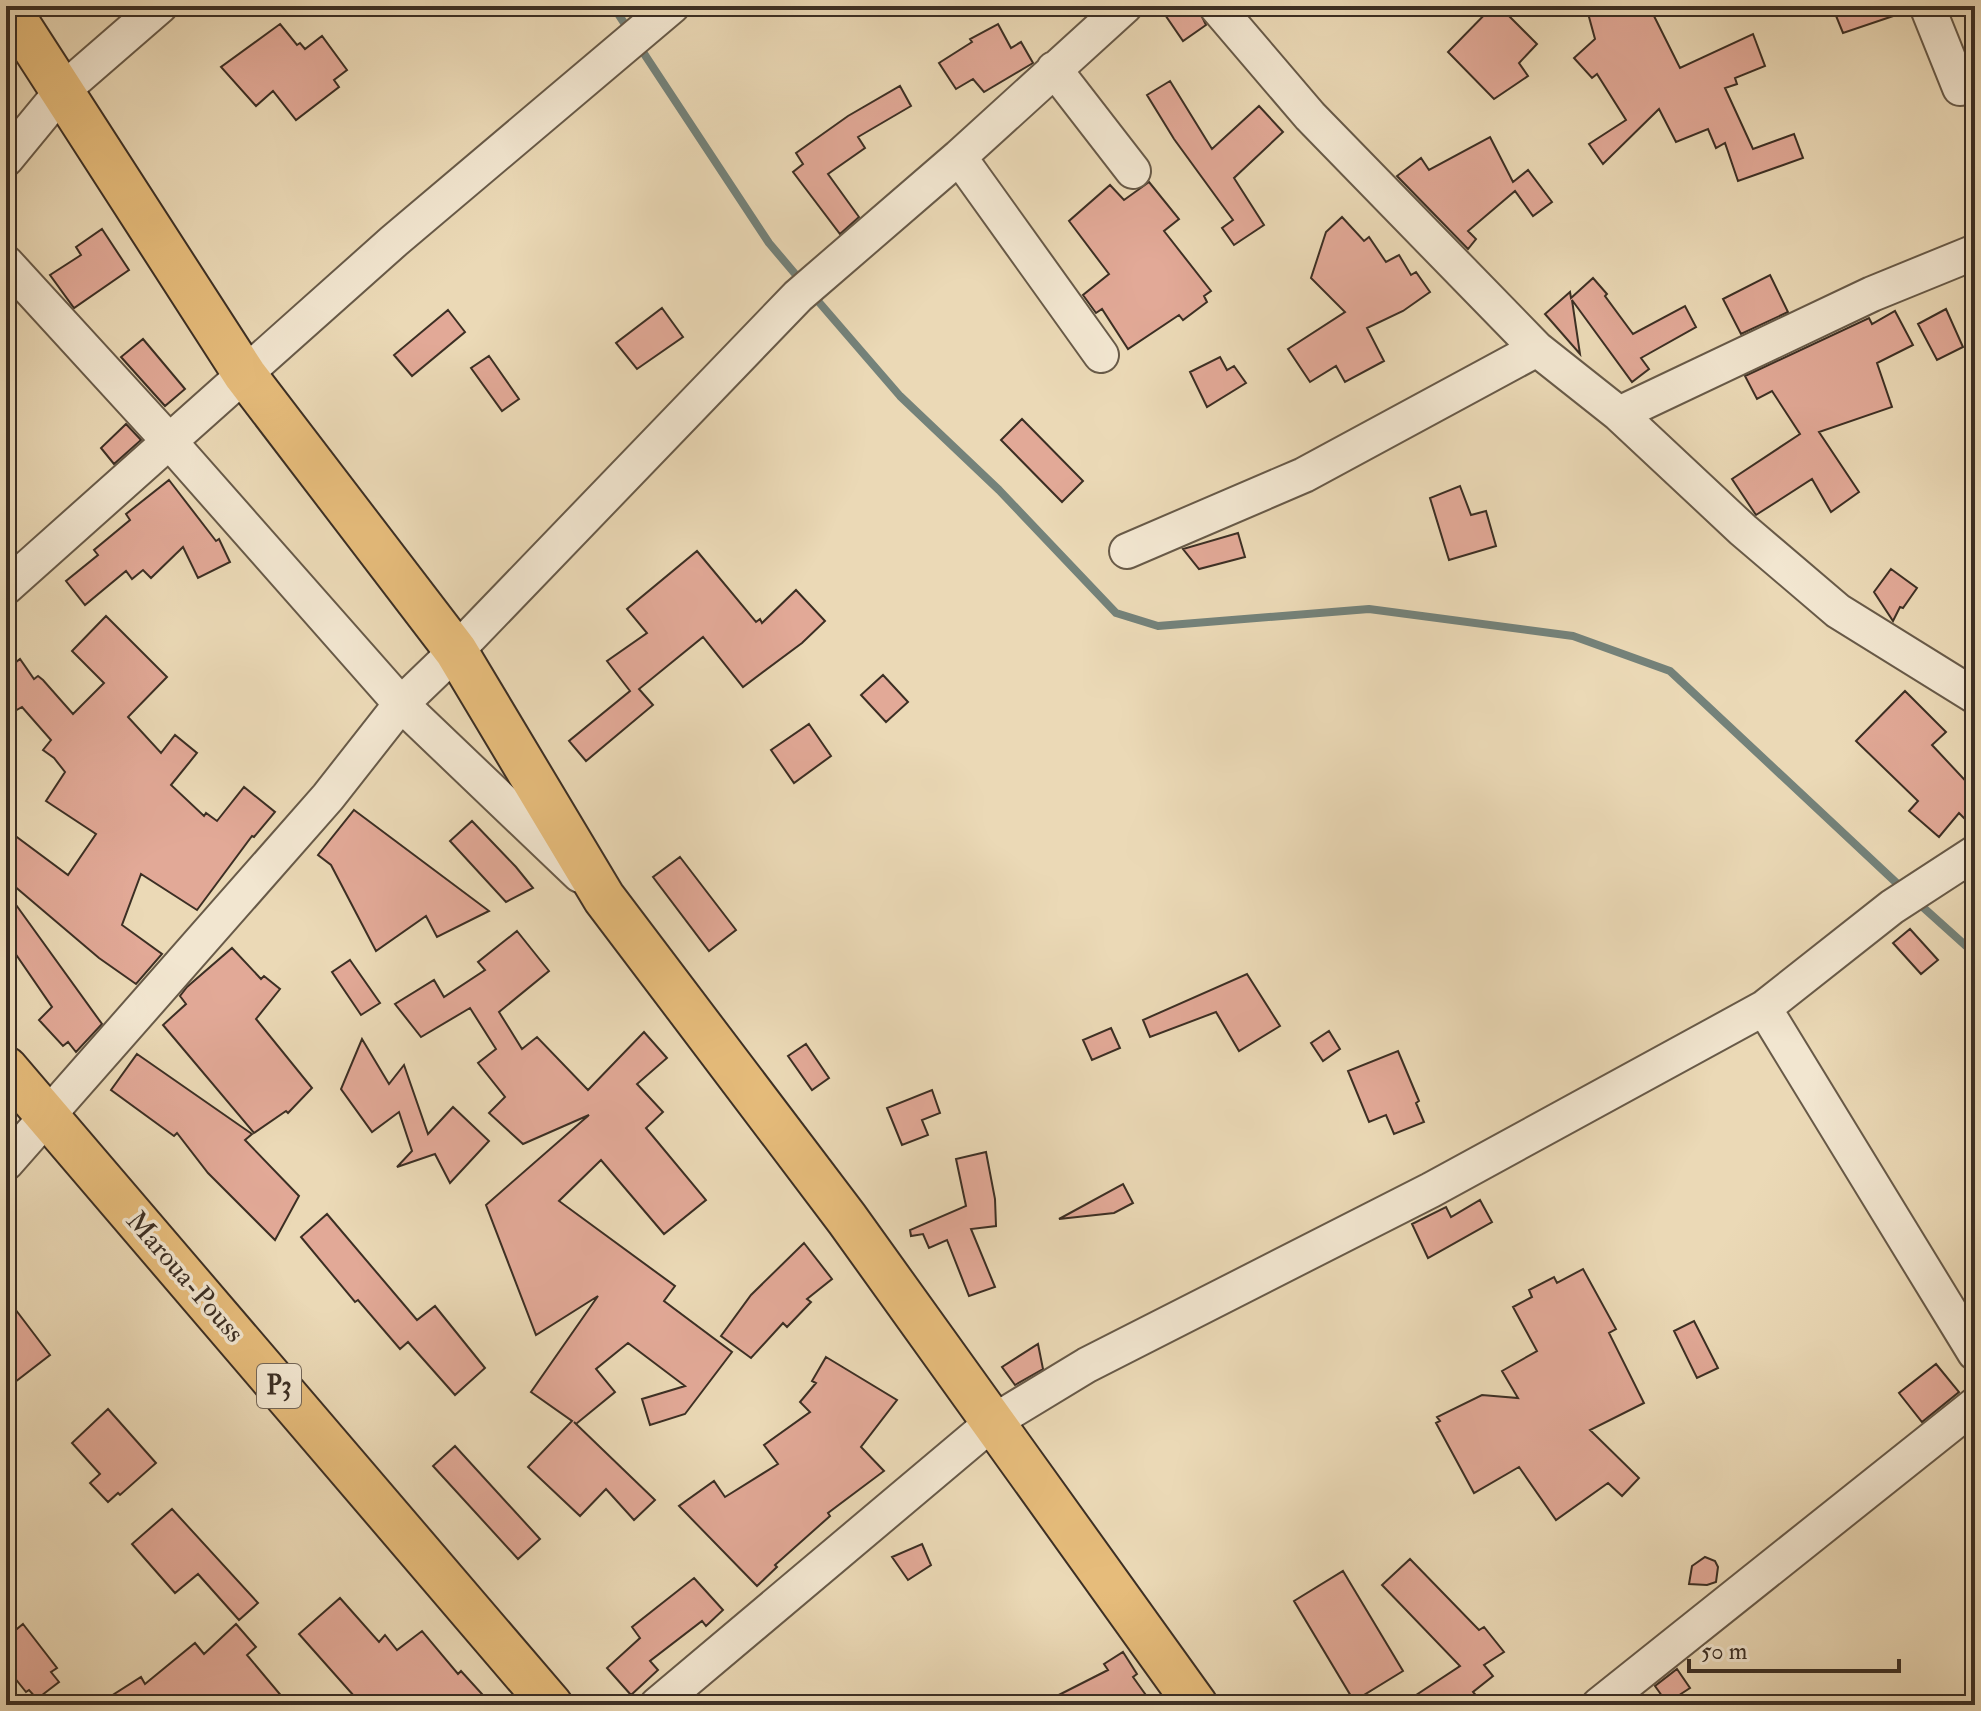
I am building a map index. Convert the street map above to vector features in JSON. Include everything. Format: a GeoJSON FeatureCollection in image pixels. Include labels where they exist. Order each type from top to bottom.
{"type":"FeatureCollection","features":[{"type":"Feature","properties":{"kind":"main road"},"geometry":{"type":"LineString","coordinates":[[7,6],[245,375],[456,651],[604,898],[847,1219],[1196,1705]]}},
{"type":"Feature","properties":{"kind":"main road","name":"Maroua-Pouss"},"geometry":{"type":"LineString","coordinates":[[6,1068],[551,1705]]}},
{"type":"Feature","properties":{"kind":"street"},"geometry":{"type":"LineString","coordinates":[[6,159],[62,91],[160,6]]}},
{"type":"Feature","properties":{"kind":"street"},"geometry":{"type":"LineString","coordinates":[[6,587],[394,241],[672,6]]}},
{"type":"Feature","properties":{"kind":"street"},"geometry":{"type":"LineString","coordinates":[[6,1163],[328,797],[401,704],[456,651],[798,296],[959,157],[1125,6]]}},
{"type":"Feature","properties":{"kind":"street"},"geometry":{"type":"LineString","coordinates":[[1216,6],[1310,116],[1537,349],[1619,414],[1743,530],[1838,611],[1975,696]]}},
{"type":"Feature","properties":{"kind":"street"},"geometry":{"type":"LineString","coordinates":[[1927,6],[1960,88]]}},
{"type":"Feature","properties":{"kind":"street"},"geometry":{"type":"LineString","coordinates":[[1054,69],[1133,171]]}},
{"type":"Feature","properties":{"kind":"street"},"geometry":{"type":"LineString","coordinates":[[959,157],[1101,355]]}},
{"type":"Feature","properties":{"kind":"street"},"geometry":{"type":"LineString","coordinates":[[1619,414],[1872,294],[1975,252]]}},
{"type":"Feature","properties":{"kind":"street"},"geometry":{"type":"LineString","coordinates":[[6,263],[169,441],[401,704],[604,898]]}},
{"type":"Feature","properties":{"kind":"street"},"geometry":{"type":"LineString","coordinates":[[1127,551],[1304,475],[1537,349]]}},
{"type":"Feature","properties":{"kind":"street"},"geometry":{"type":"LineString","coordinates":[[657,1705],[993,1422],[1087,1365],[1431,1190],[1764,1008],[1892,907],[1975,853]]}},
{"type":"Feature","properties":{"kind":"street"},"geometry":{"type":"LineString","coordinates":[[1764,1008],[1975,1353]]}},
{"type":"Feature","properties":{"kind":"street"},"geometry":{"type":"LineString","coordinates":[[1599,1705],[1975,1405]]}},
{"type":"Feature","properties":{"kind":"building"},"geometry":{"type":"Polygon","coordinates":[[[1159,6],[1197,6],[1206,25],[1183,41],[1159,6]]]}},
{"type":"Feature","properties":{"kind":"building"},"geometry":{"type":"Polygon","coordinates":[[[1493,6],[1499,6],[1537,44],[1519,63],[1528,76],[1494,99],[1448,52],[1493,6]]]}},
{"type":"Feature","properties":{"kind":"building"},"geometry":{"type":"Polygon","coordinates":[[[1586,6],[1649,6],[1680,68],[1753,34],[1765,66],[1735,78],[1737,84],[1725,88],[1753,149],[1794,134],[1803,158],[1738,181],[1725,143],[1716,148],[1708,129],[1676,142],[1659,109],[1603,164],[1589,144],[1626,120],[1597,74],[1592,78],[1574,58],[1595,39],[1586,6]]]}},
{"type":"Feature","properties":{"kind":"building"},"geometry":{"type":"Polygon","coordinates":[[[1832,6],[1907,6],[1908,11],[1843,33],[1832,6]]]}},
{"type":"Feature","properties":{"kind":"building"},"geometry":{"type":"Polygon","coordinates":[[[280,24],[297,45],[300,43],[305,49],[322,36],[347,70],[334,80],[339,87],[296,120],[273,91],[256,106],[221,67],[280,24]]]}},
{"type":"Feature","properties":{"kind":"building"},"geometry":{"type":"Polygon","coordinates":[[[998,24],[1011,48],[1021,42],[1033,63],[984,92],[973,79],[956,89],[939,63],[972,42],[970,39],[998,24]]]}},
{"type":"Feature","properties":{"kind":"building"},"geometry":{"type":"Polygon","coordinates":[[[1170,81],[1212,149],[1259,106],[1283,132],[1234,178],[1264,225],[1234,245],[1222,228],[1233,220],[1174,139],[1147,95],[1170,81]]]}},
{"type":"Feature","properties":{"kind":"building"},"geometry":{"type":"Polygon","coordinates":[[[900,86],[911,106],[858,137],[865,148],[828,174],[859,217],[840,234],[793,172],[803,164],[796,153],[848,116],[900,86]]]}},
{"type":"Feature","properties":{"kind":"building"},"geometry":{"type":"Polygon","coordinates":[[[1490,137],[1513,182],[1528,170],[1552,202],[1533,216],[1515,191],[1468,231],[1476,239],[1468,249],[1397,176],[1421,158],[1429,170],[1490,137]]]}},
{"type":"Feature","properties":{"kind":"building"},"geometry":{"type":"Polygon","coordinates":[[[1149,182],[1179,219],[1164,231],[1211,291],[1204,296],[1207,302],[1183,320],[1179,315],[1128,349],[1102,309],[1096,313],[1083,295],[1109,274],[1069,221],[1110,185],[1124,200],[1149,182]]]}},
{"type":"Feature","properties":{"kind":"building"},"geometry":{"type":"Polygon","coordinates":[[[1342,217],[1364,241],[1369,237],[1386,262],[1399,255],[1411,275],[1416,272],[1430,292],[1403,311],[1367,328],[1384,361],[1345,382],[1336,366],[1310,382],[1288,349],[1345,312],[1311,278],[1326,232],[1342,217]]]}},
{"type":"Feature","properties":{"kind":"building"},"geometry":{"type":"Polygon","coordinates":[[[102,229],[129,270],[74,308],[50,275],[81,255],[76,247],[102,229]]]}},
{"type":"Feature","properties":{"kind":"building"},"geometry":{"type":"Polygon","coordinates":[[[1770,275],[1788,312],[1741,334],[1723,299],[1770,275]]]}},
{"type":"Feature","properties":{"kind":"building"},"geometry":{"type":"Polygon","coordinates":[[[1593,278],[1633,334],[1685,306],[1696,327],[1641,358],[1649,369],[1632,382],[1572,300],[1580,354],[1545,314],[1570,292],[1571,298],[1593,278]]]}},
{"type":"Feature","properties":{"kind":"building"},"geometry":{"type":"Polygon","coordinates":[[[662,308],[683,337],[637,369],[616,343],[662,308]]]}},
{"type":"Feature","properties":{"kind":"building"},"geometry":{"type":"Polygon","coordinates":[[[1946,309],[1963,347],[1937,360],[1918,324],[1946,309]]]}},
{"type":"Feature","properties":{"kind":"building"},"geometry":{"type":"Polygon","coordinates":[[[448,310],[465,332],[412,376],[394,355],[448,310]]]}},
{"type":"Feature","properties":{"kind":"building"},"geometry":{"type":"Polygon","coordinates":[[[1895,311],[1913,345],[1877,363],[1892,407],[1819,432],[1859,492],[1831,512],[1812,479],[1756,515],[1732,479],[1800,434],[1772,391],[1757,399],[1745,376],[1869,318],[1872,324],[1895,311]]]}},
{"type":"Feature","properties":{"kind":"building"},"geometry":{"type":"Polygon","coordinates":[[[143,339],[185,389],[165,406],[121,357],[143,339]]]}},
{"type":"Feature","properties":{"kind":"building"},"geometry":{"type":"Polygon","coordinates":[[[489,356],[519,399],[502,411],[471,368],[489,356]]]}},
{"type":"Feature","properties":{"kind":"building"},"geometry":{"type":"Polygon","coordinates":[[[1220,357],[1227,370],[1234,366],[1246,383],[1207,407],[1190,372],[1220,357]]]}},
{"type":"Feature","properties":{"kind":"building"},"geometry":{"type":"Polygon","coordinates":[[[1022,419],[1083,481],[1062,502],[1001,440],[1022,419]]]}},
{"type":"Feature","properties":{"kind":"building"},"geometry":{"type":"Polygon","coordinates":[[[126,424],[141,440],[114,464],[101,448],[126,424]]]}},
{"type":"Feature","properties":{"kind":"building"},"geometry":{"type":"Polygon","coordinates":[[[169,480],[216,541],[219,539],[230,562],[198,578],[183,547],[151,578],[143,570],[132,579],[126,571],[85,605],[66,581],[98,555],[94,550],[130,520],[126,514],[169,480]]]}},
{"type":"Feature","properties":{"kind":"building"},"geometry":{"type":"Polygon","coordinates":[[[1460,486],[1471,515],[1486,511],[1496,546],[1449,560],[1430,498],[1460,486]]]}},
{"type":"Feature","properties":{"kind":"building"},"geometry":{"type":"Polygon","coordinates":[[[1238,533],[1245,557],[1199,569],[1183,549],[1238,533]]]}},
{"type":"Feature","properties":{"kind":"building"},"geometry":{"type":"Polygon","coordinates":[[[697,551],[756,622],[760,619],[762,623],[796,590],[825,621],[802,643],[743,687],[703,637],[639,689],[653,705],[586,761],[569,741],[630,691],[607,661],[647,633],[627,609],[697,551]]]}},
{"type":"Feature","properties":{"kind":"building"},"geometry":{"type":"Polygon","coordinates":[[[1891,569],[1917,588],[1903,608],[1900,607],[1893,621],[1874,592],[1891,569]]]}},
{"type":"Feature","properties":{"kind":"building"},"geometry":{"type":"Polygon","coordinates":[[[106,616],[167,677],[128,717],[161,753],[175,735],[197,753],[171,785],[204,816],[206,813],[217,821],[244,787],[275,812],[252,836],[197,910],[141,874],[122,925],[162,954],[136,984],[99,958],[6,879],[6,829],[68,875],[96,834],[46,801],[65,772],[43,750],[51,740],[22,707],[6,716],[6,670],[20,659],[34,679],[38,676],[43,680],[73,714],[104,683],[72,651],[106,616]]]}},
{"type":"Feature","properties":{"kind":"building"},"geometry":{"type":"Polygon","coordinates":[[[883,675],[908,702],[886,722],[861,695],[883,675]]]}},
{"type":"Feature","properties":{"kind":"building"},"geometry":{"type":"Polygon","coordinates":[[[1905,691],[1946,732],[1932,745],[1975,791],[1975,829],[1959,813],[1939,837],[1909,811],[1918,801],[1856,741],[1905,691]]]}},
{"type":"Feature","properties":{"kind":"building"},"geometry":{"type":"Polygon","coordinates":[[[809,724],[831,756],[794,783],[771,750],[809,724]]]}},
{"type":"Feature","properties":{"kind":"building"},"geometry":{"type":"Polygon","coordinates":[[[354,810],[489,911],[437,937],[426,916],[376,951],[331,865],[318,855],[354,810]]]}},
{"type":"Feature","properties":{"kind":"building"},"geometry":{"type":"Polygon","coordinates":[[[472,821],[533,888],[506,902],[450,841],[472,821]]]}},
{"type":"Feature","properties":{"kind":"building"},"geometry":{"type":"Polygon","coordinates":[[[680,857],[736,930],[709,951],[653,877],[680,857]]]}},
{"type":"Feature","properties":{"kind":"building"},"geometry":{"type":"Polygon","coordinates":[[[6,891],[102,1024],[76,1052],[68,1042],[63,1046],[39,1020],[52,1007],[6,940],[6,891]]]}},
{"type":"Feature","properties":{"kind":"building"},"geometry":{"type":"Polygon","coordinates":[[[1910,929],[1938,960],[1921,974],[1893,943],[1910,929]]]}},
{"type":"Feature","properties":{"kind":"building"},"geometry":{"type":"Polygon","coordinates":[[[517,931],[549,971],[499,1012],[522,1049],[537,1037],[588,1090],[644,1032],[667,1058],[637,1084],[663,1112],[646,1128],[706,1200],[664,1234],[601,1160],[559,1201],[675,1286],[664,1301],[732,1352],[685,1414],[650,1425],[642,1399],[685,1386],[628,1343],[596,1369],[615,1392],[576,1424],[655,1500],[634,1520],[606,1489],[580,1516],[528,1467],[572,1421],[531,1392],[598,1296],[536,1335],[486,1205],[589,1115],[523,1144],[489,1113],[505,1097],[478,1063],[496,1049],[470,1008],[421,1037],[395,1004],[434,980],[444,997],[485,970],[478,962],[517,931]]]}},
{"type":"Feature","properties":{"kind":"building"},"geometry":{"type":"Polygon","coordinates":[[[232,948],[261,979],[264,976],[280,989],[256,1019],[312,1088],[288,1113],[286,1111],[254,1133],[163,1025],[186,1004],[180,996],[187,987],[232,948]]]}},
{"type":"Feature","properties":{"kind":"building"},"geometry":{"type":"Polygon","coordinates":[[[350,960],[380,1003],[361,1015],[332,972],[350,960]]]}},
{"type":"Feature","properties":{"kind":"building"},"geometry":{"type":"Polygon","coordinates":[[[1247,974],[1280,1026],[1239,1051],[1216,1012],[1150,1037],[1143,1020],[1247,974]]]}},
{"type":"Feature","properties":{"kind":"building"},"geometry":{"type":"Polygon","coordinates":[[[1111,1028],[1120,1048],[1092,1060],[1083,1040],[1111,1028]]]}},
{"type":"Feature","properties":{"kind":"building"},"geometry":{"type":"Polygon","coordinates":[[[1329,1031],[1340,1049],[1323,1061],[1311,1043],[1329,1031]]]}},
{"type":"Feature","properties":{"kind":"building"},"geometry":{"type":"Polygon","coordinates":[[[362,1039],[389,1084],[404,1065],[428,1134],[453,1107],[489,1141],[450,1183],[435,1154],[397,1167],[412,1151],[399,1112],[372,1132],[341,1089],[362,1039]]]}},
{"type":"Feature","properties":{"kind":"building"},"geometry":{"type":"Polygon","coordinates":[[[806,1044],[829,1078],[812,1090],[788,1056],[806,1044]]]}},
{"type":"Feature","properties":{"kind":"building"},"geometry":{"type":"Polygon","coordinates":[[[1398,1051],[1419,1101],[1416,1103],[1424,1122],[1394,1134],[1386,1115],[1369,1122],[1348,1071],[1398,1051]]]}},
{"type":"Feature","properties":{"kind":"building"},"geometry":{"type":"Polygon","coordinates":[[[137,1054],[252,1134],[245,1140],[299,1196],[275,1240],[208,1173],[177,1133],[174,1136],[111,1090],[137,1054]]]}},
{"type":"Feature","properties":{"kind":"building"},"geometry":{"type":"Polygon","coordinates":[[[932,1090],[940,1113],[922,1120],[928,1135],[902,1145],[887,1108],[932,1090]]]}},
{"type":"Feature","properties":{"kind":"building"},"geometry":{"type":"Polygon","coordinates":[[[986,1152],[995,1199],[996,1226],[971,1229],[995,1287],[969,1296],[947,1240],[929,1248],[923,1234],[911,1236],[910,1230],[966,1206],[956,1159],[986,1152]]]}},
{"type":"Feature","properties":{"kind":"building"},"geometry":{"type":"Polygon","coordinates":[[[1123,1184],[1133,1203],[1114,1213],[1059,1219],[1123,1184]]]}},
{"type":"Feature","properties":{"kind":"building"},"geometry":{"type":"Polygon","coordinates":[[[1480,1200],[1492,1222],[1428,1258],[1412,1224],[1446,1207],[1451,1217],[1480,1200]]]}},
{"type":"Feature","properties":{"kind":"building"},"geometry":{"type":"Polygon","coordinates":[[[327,1214],[417,1320],[435,1306],[485,1368],[455,1395],[408,1342],[400,1349],[358,1300],[355,1302],[301,1237],[327,1214]]]}},
{"type":"Feature","properties":{"kind":"building"},"geometry":{"type":"Polygon","coordinates":[[[804,1243],[832,1279],[807,1299],[811,1302],[787,1327],[783,1323],[751,1358],[721,1336],[751,1295],[804,1243]]]}},
{"type":"Feature","properties":{"kind":"building"},"geometry":{"type":"Polygon","coordinates":[[[1583,1269],[1616,1329],[1609,1333],[1644,1403],[1590,1430],[1639,1478],[1622,1496],[1608,1483],[1556,1520],[1519,1467],[1474,1493],[1436,1423],[1440,1421],[1437,1417],[1482,1395],[1518,1398],[1502,1371],[1537,1351],[1513,1307],[1532,1297],[1529,1290],[1554,1277],[1557,1283],[1583,1269]]]}},
{"type":"Feature","properties":{"kind":"building"},"geometry":{"type":"Polygon","coordinates":[[[6,1297],[50,1355],[6,1389],[6,1297]]]}},
{"type":"Feature","properties":{"kind":"building"},"geometry":{"type":"Polygon","coordinates":[[[1694,1321],[1718,1368],[1697,1378],[1674,1331],[1694,1321]]]}},
{"type":"Feature","properties":{"kind":"building"},"geometry":{"type":"Polygon","coordinates":[[[1038,1344],[1043,1369],[1015,1385],[1002,1367],[1038,1344]]]}},
{"type":"Feature","properties":{"kind":"building"},"geometry":{"type":"Polygon","coordinates":[[[826,1357],[897,1400],[861,1447],[884,1471],[828,1513],[830,1516],[775,1565],[777,1567],[757,1586],[679,1506],[714,1481],[725,1497],[778,1464],[764,1445],[810,1412],[800,1402],[816,1383],[812,1381],[826,1357]]]}},
{"type":"Feature","properties":{"kind":"building"},"geometry":{"type":"Polygon","coordinates":[[[1936,1364],[1959,1392],[1922,1422],[1899,1393],[1936,1364]]]}},
{"type":"Feature","properties":{"kind":"building"},"geometry":{"type":"Polygon","coordinates":[[[108,1409],[156,1463],[108,1502],[90,1483],[100,1474],[72,1443],[108,1409]]]}},
{"type":"Feature","properties":{"kind":"building"},"geometry":{"type":"Polygon","coordinates":[[[455,1446],[540,1539],[518,1559],[433,1466],[455,1446]]]}},
{"type":"Feature","properties":{"kind":"building"},"geometry":{"type":"Polygon","coordinates":[[[172,1509],[258,1603],[239,1620],[198,1574],[175,1593],[132,1544],[172,1509]]]}},
{"type":"Feature","properties":{"kind":"building"},"geometry":{"type":"Polygon","coordinates":[[[922,1544],[931,1565],[908,1580],[892,1557],[922,1544]]]}},
{"type":"Feature","properties":{"kind":"building"},"geometry":{"type":"Polygon","coordinates":[[[1705,1557],[1715,1561],[1718,1567],[1716,1582],[1689,1584],[1692,1566],[1705,1557]]]}},
{"type":"Feature","properties":{"kind":"building"},"geometry":{"type":"Polygon","coordinates":[[[1410,1559],[1479,1630],[1484,1627],[1504,1652],[1484,1665],[1493,1676],[1473,1692],[1484,1705],[1401,1705],[1460,1666],[1382,1585],[1410,1559]]]}},
{"type":"Feature","properties":{"kind":"building"},"geometry":{"type":"Polygon","coordinates":[[[1343,1571],[1403,1671],[1354,1701],[1294,1601],[1343,1571]]]}},
{"type":"Feature","properties":{"kind":"building"},"geometry":{"type":"Polygon","coordinates":[[[694,1578],[723,1610],[706,1626],[702,1621],[650,1661],[658,1670],[631,1695],[607,1668],[640,1638],[632,1627],[694,1578]]]}},
{"type":"Feature","properties":{"kind":"building"},"geometry":{"type":"Polygon","coordinates":[[[340,1598],[379,1642],[385,1635],[397,1650],[422,1631],[458,1674],[461,1671],[492,1705],[362,1705],[299,1634],[340,1598]]]}},
{"type":"Feature","properties":{"kind":"building"},"geometry":{"type":"Polygon","coordinates":[[[23,1624],[57,1668],[51,1672],[59,1682],[37,1699],[29,1690],[26,1692],[6,1667],[6,1638],[23,1624]]]}},
{"type":"Feature","properties":{"kind":"building"},"geometry":{"type":"Polygon","coordinates":[[[236,1624],[256,1647],[247,1655],[289,1705],[97,1705],[141,1677],[145,1684],[195,1643],[204,1654],[236,1624]]]}},
{"type":"Feature","properties":{"kind":"building"},"geometry":{"type":"Polygon","coordinates":[[[1123,1652],[1137,1674],[1133,1677],[1153,1705],[1039,1705],[1108,1670],[1104,1664],[1123,1652]]]}},
{"type":"Feature","properties":{"kind":"building"},"geometry":{"type":"Polygon","coordinates":[[[1677,1669],[1690,1688],[1667,1703],[1655,1686],[1677,1669]]]}},
{"type":"Feature","properties":{"kind":"waterway"},"geometry":{"type":"LineString","coordinates":[[613,6],[630,32]]}},
{"type":"Feature","properties":{"kind":"waterway"},"geometry":{"type":"LineString","coordinates":[[637,43],[769,243],[802,282]]}},
{"type":"Feature","properties":{"kind":"waterway"},"geometry":{"type":"LineString","coordinates":[[811,293],[900,396],[999,490],[1116,613],[1158,626],[1369,609],[1573,636],[1670,671],[1903,889]]}},
{"type":"Feature","properties":{"kind":"waterway"},"geometry":{"type":"LineString","coordinates":[[1916,901],[1975,954]]}}]}
